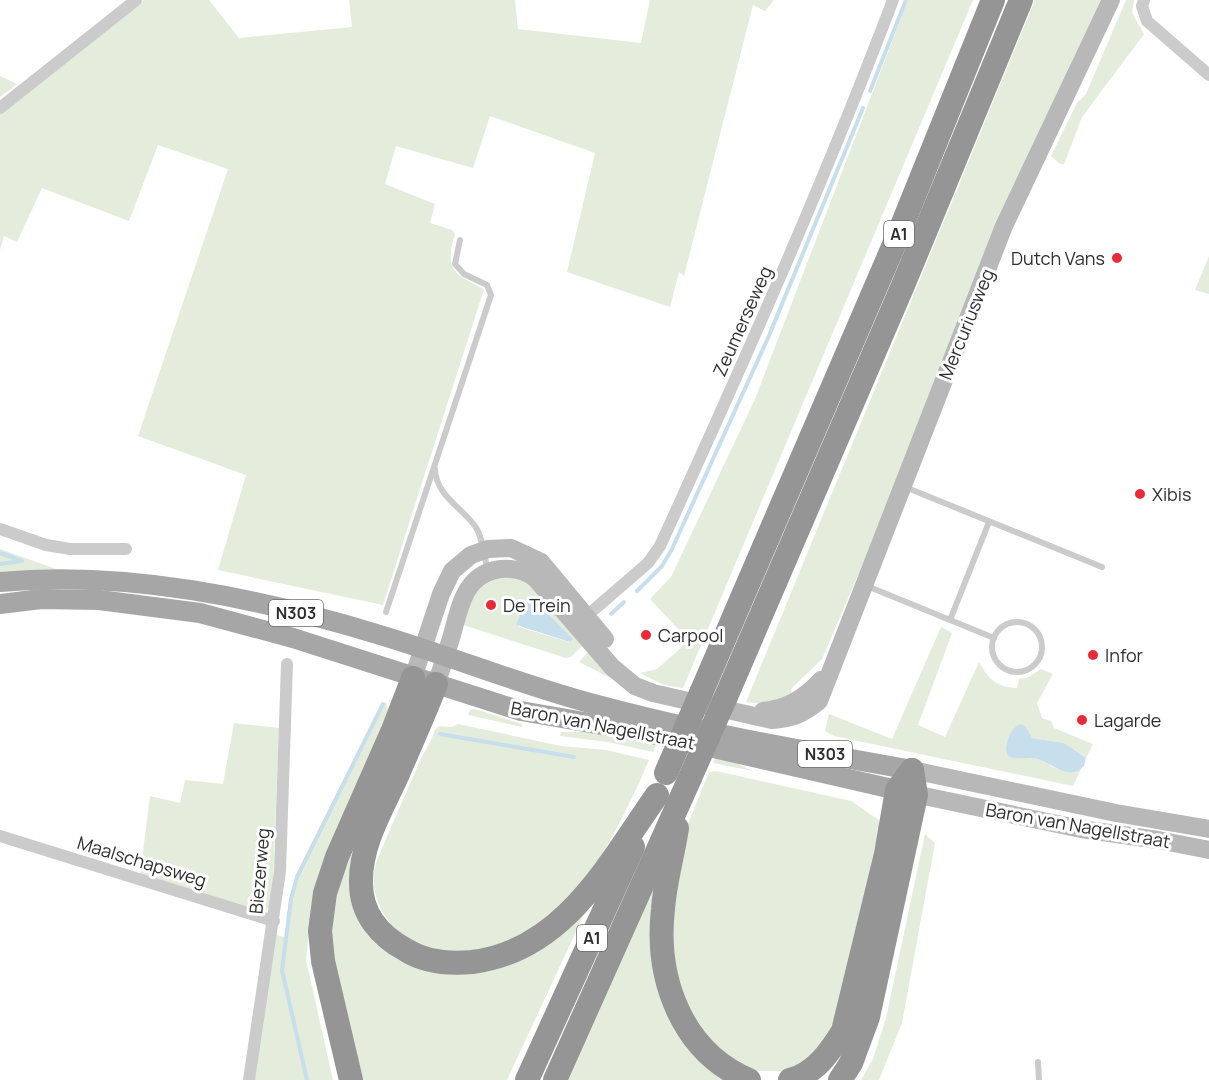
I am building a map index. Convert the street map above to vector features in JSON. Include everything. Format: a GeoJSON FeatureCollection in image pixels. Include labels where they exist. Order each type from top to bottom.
{"type":"FeatureCollection","features":[{"type":"Feature","properties":{"kind":"highway","name":"A1"},"geometry":{"type":"LineString","coordinates":[[527,1080],[661,784],[872,297],[993,0]]}},
{"type":"Feature","properties":{"kind":"highway","name":"A1"},"geometry":{"type":"LineString","coordinates":[[555,1080],[725,699],[900,294],[1021,0]]}},
{"type":"Feature","properties":{"kind":"highway","name":"A1"},"geometry":{"type":"LineString","coordinates":[[425,681],[366,851],[360,882],[363,903],[369,916],[392,942],[410,953],[428,959],[462,963],[493,959],[511,953],[556,925],[587,893],[661,784]]}},
{"type":"Feature","properties":{"kind":"highway"},"geometry":{"type":"LineString","coordinates":[[351,1080],[323,961],[320,930],[325,893],[332,871],[425,681]]}},
{"type":"Feature","properties":{"kind":"highway"},"geometry":{"type":"LineString","coordinates":[[840,1080],[851,1063],[868,1017],[912,770]]}},
{"type":"Feature","properties":{"kind":"highway","name":"A1"},"geometry":{"type":"LineString","coordinates":[[686,787],[662,910],[664,961],[670,992],[684,1026],[701,1048],[717,1064],[749,1080]]}},
{"type":"Feature","properties":{"kind":"highway"},"geometry":{"type":"LineString","coordinates":[[789,1080],[813,1069],[829,1053],[843,1031],[884,862],[907,792]]}},
{"type":"Feature","properties":{"kind":"main road","name":"Baron van Nagellstraat"},"geometry":{"type":"LineString","coordinates":[[0,582],[37,578],[98,581],[203,593],[302,614],[446,656],[589,703],[658,720],[912,770]]}},
{"type":"Feature","properties":{"kind":"main road","name":"Baron van Nagellstraat"},"geometry":{"type":"LineString","coordinates":[[0,604],[41,599],[99,600],[200,613],[293,638],[521,711],[648,733],[907,792]]}},
{"type":"Feature","properties":{"kind":"street"},"geometry":{"type":"LineString","coordinates":[[0,108],[136,0]]}},
{"type":"Feature","properties":{"kind":"street","name":"Zeumerseweg"},"geometry":{"type":"LineString","coordinates":[[581,621],[648,563],[660,546],[765,314],[858,95],[893,0]]}},
{"type":"Feature","properties":{"kind":"street","name":"Mercuriusweg"},"geometry":{"type":"LineString","coordinates":[[488,572],[507,569],[529,574],[631,671],[662,694],[749,713],[771,711],[798,701],[810,692],[823,677],[835,655],[1004,226],[1111,0]]}},
{"type":"Feature","properties":{"kind":"street"},"geometry":{"type":"LineString","coordinates":[[1144,0],[1142,6],[1147,21],[1209,75]]}},
{"type":"Feature","properties":{"kind":"street"},"geometry":{"type":"LineString","coordinates":[[0,529],[46,545],[70,549],[126,549]]}},
{"type":"Feature","properties":{"kind":"street","name":"Mercuriusweg"},"geometry":{"type":"LineString","coordinates":[[425,681],[422,649],[446,583],[452,571],[462,561],[482,550],[512,548],[532,555],[541,562],[581,621]]}},
{"type":"Feature","properties":{"kind":"street"},"geometry":{"type":"LineString","coordinates":[[425,681],[446,656],[463,596],[473,581],[488,572]]}},
{"type":"Feature","properties":{"kind":"street","name":"Biezerweg"},"geometry":{"type":"LineString","coordinates":[[249,1080],[280,871],[288,664]]}},
{"type":"Feature","properties":{"kind":"street","name":"Baron van Nagellstraat"},"geometry":{"type":"LineString","coordinates":[[912,770],[1116,813],[1209,829]]}},
{"type":"Feature","properties":{"kind":"street","name":"Baron van Nagellstraat"},"geometry":{"type":"LineString","coordinates":[[907,792],[1082,829],[1209,850]]}},
{"type":"Feature","properties":{"kind":"street","name":"Maalschapsweg"},"geometry":{"type":"LineString","coordinates":[[0,836],[274,921]]}},
{"type":"Feature","properties":{"kind":"lane"},"geometry":{"type":"LineString","coordinates":[[386,612],[491,295],[487,285],[464,274],[455,264],[460,240]]}},
{"type":"Feature","properties":{"kind":"lane"},"geometry":{"type":"LineString","coordinates":[[435,465],[435,476],[446,496],[476,527],[488,572]]}},
{"type":"Feature","properties":{"kind":"lane"},"geometry":{"type":"LineString","coordinates":[[902,486],[1102,567]]}},
{"type":"Feature","properties":{"kind":"lane"},"geometry":{"type":"LineString","coordinates":[[950,620],[989,522]]}},
{"type":"Feature","properties":{"kind":"lane"},"geometry":{"type":"LineString","coordinates":[[863,585],[994,638]]}},
{"type":"Feature","properties":{"kind":"lane"},"geometry":{"type":"LineString","coordinates":[[1021,622],[1036,630],[1040,637],[1042,654],[1032,667],[1017,673],[1009,671],[996,662],[993,654],[994,638],[1005,625],[1021,622]]}},
{"type":"Feature","properties":{"kind":"lane","name":"A1"},"geometry":{"type":"LineString","coordinates":[[359,838],[380,813]]}},
{"type":"Feature","properties":{"kind":"lane"},"geometry":{"type":"LineString","coordinates":[[332,871],[352,846]]}},
{"type":"Feature","properties":{"kind":"lane"},"geometry":{"type":"LineString","coordinates":[[1038,1062],[1039,1080]]}},
{"type":"Feature","properties":{"kind":"green space"},"geometry":{"type":"Polygon","coordinates":[[[144,0],[209,0],[239,38],[352,27],[349,0],[515,0],[518,29],[641,43],[650,0],[774,0],[765,11],[753,5],[684,276],[679,272],[670,307],[567,272],[595,153],[490,116],[473,168],[396,146],[385,184],[435,204],[430,223],[452,230],[455,234],[451,256],[454,269],[465,279],[484,289],[383,605],[218,570],[246,475],[138,436],[228,169],[158,145],[129,221],[42,188],[17,242],[4,236],[0,250],[0,113],[144,0]]]}},
{"type":"Feature","properties":{"kind":"green space"},"geometry":{"type":"Polygon","coordinates":[[[908,0],[973,0],[683,688],[664,685],[640,673],[657,669],[682,647],[681,632],[650,599],[671,577],[755,399],[908,0]]]}},
{"type":"Feature","properties":{"kind":"green space"},"geometry":{"type":"Polygon","coordinates":[[[1035,0],[1105,0],[822,659],[791,689],[792,696],[767,705],[746,702],[1035,0]]]}},
{"type":"Feature","properties":{"kind":"green space"},"geometry":{"type":"Polygon","coordinates":[[[1126,0],[1134,0],[1132,13],[1144,34],[1082,117],[1064,164],[1060,164],[1051,156],[1077,103],[1086,94],[1126,0]]]}},
{"type":"Feature","properties":{"kind":"green space"},"geometry":{"type":"Polygon","coordinates":[[[0,76],[17,84],[0,97],[0,76]]]}},
{"type":"Feature","properties":{"kind":"green space"},"geometry":{"type":"Polygon","coordinates":[[[1209,256],[1209,294],[1195,290],[1209,256]]]}},
{"type":"Feature","properties":{"kind":"green space"},"geometry":{"type":"Polygon","coordinates":[[[0,549],[62,571],[0,574],[0,549]]]}},
{"type":"Feature","properties":{"kind":"green space"},"geometry":{"type":"Polygon","coordinates":[[[491,575],[524,576],[586,642],[571,657],[566,658],[463,625],[462,609],[491,575]],[[529,595],[519,627],[569,642],[572,639],[529,595]]]}},
{"type":"Feature","properties":{"kind":"green space"},"geometry":{"type":"Polygon","coordinates":[[[941,627],[952,633],[918,725],[945,737],[979,662],[994,681],[1004,686],[1017,688],[1019,679],[1027,678],[1041,669],[1053,674],[1037,703],[1042,718],[1051,721],[1054,728],[1093,744],[1086,758],[1064,743],[1032,738],[1019,724],[1014,728],[1029,758],[1064,771],[1081,769],[1073,786],[834,736],[825,731],[829,714],[892,739],[941,627]]]}},
{"type":"Feature","properties":{"kind":"green space"},"geometry":{"type":"Polygon","coordinates":[[[592,648],[624,685],[579,662],[592,648]]]}},
{"type":"Feature","properties":{"kind":"green space"},"geometry":{"type":"Polygon","coordinates":[[[386,702],[389,714],[312,905],[306,960],[333,1080],[253,1080],[275,935],[285,937],[289,899],[305,861],[386,702]]]}},
{"type":"Feature","properties":{"kind":"green space"},"geometry":{"type":"Polygon","coordinates":[[[475,709],[522,724],[522,727],[468,715],[470,710],[475,709]]]}},
{"type":"Feature","properties":{"kind":"green space"},"geometry":{"type":"Polygon","coordinates":[[[234,723],[279,728],[272,904],[266,910],[254,909],[140,875],[150,796],[180,803],[185,780],[223,784],[234,723]]]}},
{"type":"Feature","properties":{"kind":"green space"},"geometry":{"type":"Polygon","coordinates":[[[458,724],[561,746],[606,750],[649,760],[604,850],[585,879],[562,905],[537,926],[508,942],[476,952],[449,954],[432,951],[415,944],[393,927],[378,901],[374,873],[381,851],[435,730],[439,726],[452,727],[458,724]]]}},
{"type":"Feature","properties":{"kind":"green space"},"geometry":{"type":"Polygon","coordinates":[[[561,732],[614,732],[657,742],[653,752],[608,742],[560,736],[561,732]]]}},
{"type":"Feature","properties":{"kind":"green space"},"geometry":{"type":"Polygon","coordinates":[[[717,754],[753,771],[713,763],[717,754]]]}},
{"type":"Feature","properties":{"kind":"green space"},"geometry":{"type":"Polygon","coordinates":[[[716,771],[851,801],[879,820],[880,830],[840,1014],[825,1044],[806,1061],[782,1071],[752,1071],[716,1049],[691,1016],[676,971],[669,921],[678,849],[709,772],[716,771]]]}},
{"type":"Feature","properties":{"kind":"green space"},"geometry":{"type":"Polygon","coordinates":[[[925,834],[935,843],[902,1023],[879,1080],[861,1080],[873,1059],[886,1018],[925,834]]]}},
{"type":"Feature","properties":{"kind":"green space"},"geometry":{"type":"Polygon","coordinates":[[[358,845],[359,918],[368,936],[389,953],[401,958],[454,971],[593,895],[507,1080],[354,1080],[330,960],[330,930],[333,901],[342,873],[358,845]]]}},
{"type":"Feature","properties":{"kind":"green space"},"geometry":{"type":"Polygon","coordinates":[[[655,885],[661,982],[731,1080],[564,1080],[655,885]]]}},
{"type":"Feature","properties":{"kind":"water"},"geometry":{"type":"Polygon","coordinates":[[[529,595],[573,639],[570,642],[516,625],[529,595]]]}},
{"type":"Feature","properties":{"kind":"water"},"geometry":{"type":"Polygon","coordinates":[[[1019,724],[1025,726],[1032,738],[1064,743],[1086,758],[1084,766],[1072,772],[1066,772],[1037,759],[1011,757],[1006,750],[1007,743],[1011,732],[1019,724]]]}},
{"type":"Feature","properties":{"kind":"waterway"},"geometry":{"type":"LineString","coordinates":[[870,91],[906,0]]}},
{"type":"Feature","properties":{"kind":"waterway"},"geometry":{"type":"LineString","coordinates":[[637,591],[662,566],[672,549],[768,338],[863,108]]}},
{"type":"Feature","properties":{"kind":"waterway"},"geometry":{"type":"LineString","coordinates":[[0,553],[22,561],[0,564]]}},
{"type":"Feature","properties":{"kind":"waterway"},"geometry":{"type":"LineString","coordinates":[[611,614],[624,602]]}},
{"type":"Feature","properties":{"kind":"waterway"},"geometry":{"type":"LineString","coordinates":[[307,1080],[282,970],[291,899],[297,877],[383,704]]}},
{"type":"Feature","properties":{"kind":"waterway"},"geometry":{"type":"LineString","coordinates":[[440,734],[574,757]]}},
{"type":"Feature","properties":{"kind":"place","name":"Dutch Vans"},"geometry":{"type":"Point","coordinates":[1117,258]}},
{"type":"Feature","properties":{"kind":"place","name":"Xibis"},"geometry":{"type":"Point","coordinates":[1140,494]}},
{"type":"Feature","properties":{"kind":"place","name":"De Trein"},"geometry":{"type":"Point","coordinates":[491,605]}},
{"type":"Feature","properties":{"kind":"place","name":"Carpool"},"geometry":{"type":"Point","coordinates":[646,635]}},
{"type":"Feature","properties":{"kind":"place","name":"Infor"},"geometry":{"type":"Point","coordinates":[1093,655]}},
{"type":"Feature","properties":{"kind":"place","name":"Lagarde"},"geometry":{"type":"Point","coordinates":[1082,720]}}]}
